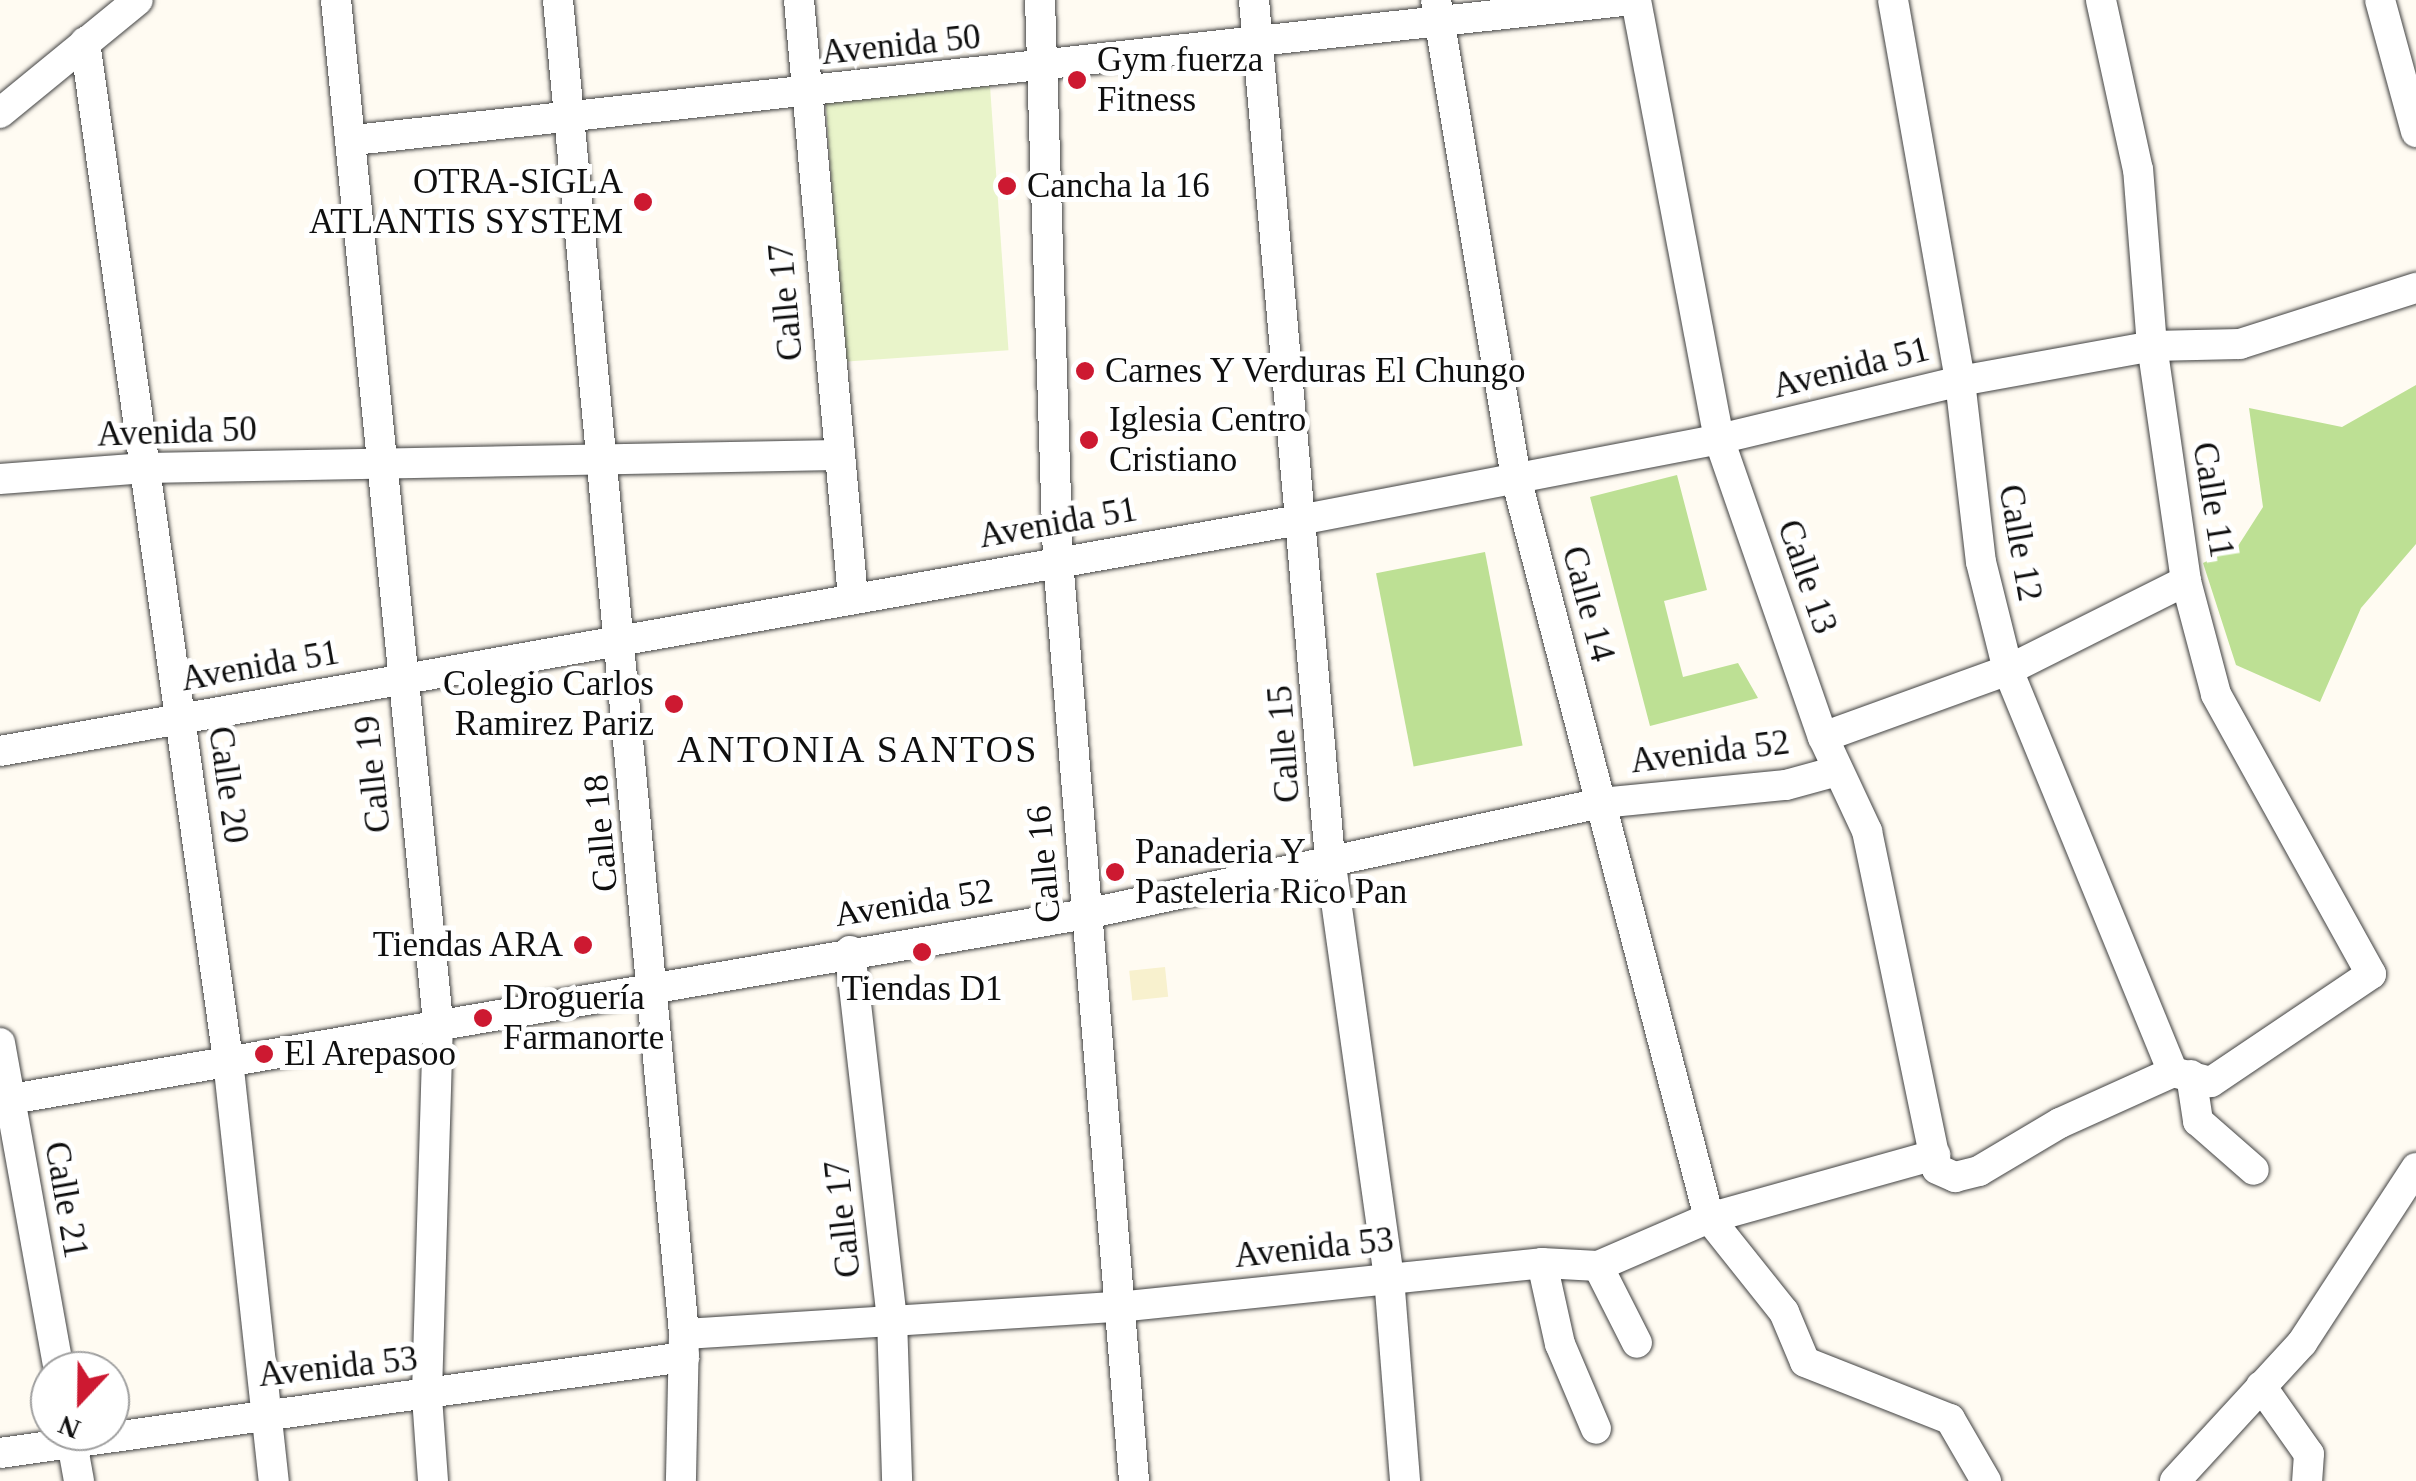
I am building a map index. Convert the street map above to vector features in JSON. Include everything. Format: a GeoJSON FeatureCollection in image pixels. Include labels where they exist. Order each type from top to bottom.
{"type":"FeatureCollection","features":[{"type":"Feature","properties":{"kind":"street"},"geometry":{"type":"LineString","coordinates":[[0,113],[138,0]]}},
{"type":"Feature","properties":{"kind":"street","name":"Calle 19"},"geometry":{"type":"LineString","coordinates":[[336,0],[354,140],[378,464],[438,1022],[428,1397],[433,1481]]}},
{"type":"Feature","properties":{"kind":"street","name":"Calle 18"},"geometry":{"type":"LineString","coordinates":[[558,0],[564,114],[621,641],[684,1345],[681,1481]]}},
{"type":"Feature","properties":{"kind":"street","name":"Calle 17"},"geometry":{"type":"LineString","coordinates":[[799,0],[837,455],[853,598]]}},
{"type":"Feature","properties":{"kind":"street","name":"Calle 16"},"geometry":{"type":"LineString","coordinates":[[1040,0],[1058,560],[1134,1481]]}},
{"type":"Feature","properties":{"kind":"street","name":"Calle 15"},"geometry":{"type":"LineString","coordinates":[[1254,0],[1304,519],[1330,858],[1390,1277],[1404,1481]]}},
{"type":"Feature","properties":{"kind":"street","name":"Avenida 50"},"geometry":{"type":"LineString","coordinates":[[354,140],[564,114],[1020,71],[1042,63],[1258,39],[1437,10],[1635,0]]}},
{"type":"Feature","properties":{"kind":"street","name":"Calle 13"},"geometry":{"type":"LineString","coordinates":[[1635,0],[1719,439],[1823,737],[1867,831],[1936,1162]]}},
{"type":"Feature","properties":{"kind":"street","name":"Calle 12"},"geometry":{"type":"LineString","coordinates":[[1892,0],[1960,380],[1982,562],[2008,670],[2182,1074],[2198,1122],[2254,1170]]}},
{"type":"Feature","properties":{"kind":"street","name":"Calle 11"},"geometry":{"type":"LineString","coordinates":[[2101,0],[2138,170],[2152,346],[2186,581],[2216,694],[2371,974]]}},
{"type":"Feature","properties":{"kind":"street"},"geometry":{"type":"LineString","coordinates":[[2380,0],[2416,132]]}},
{"type":"Feature","properties":{"kind":"street","name":"Calle 14"},"geometry":{"type":"LineString","coordinates":[[1437,10],[1516,478],[1709,1218]]}},
{"type":"Feature","properties":{"kind":"street","name":"Calle 20"},"geometry":{"type":"LineString","coordinates":[[85,42],[228,1060],[274,1481]]}},
{"type":"Feature","properties":{"kind":"street","name":"Avenida 51"},"geometry":{"type":"LineString","coordinates":[[0,751],[1304,519],[1719,439],[1960,380],[2152,346],[2240,344],[2416,288]]}},
{"type":"Feature","properties":{"kind":"street","name":"Avenida 50"},"geometry":{"type":"LineString","coordinates":[[0,479],[146,468],[602,464],[837,455]]}},
{"type":"Feature","properties":{"kind":"street","name":"Avenida 52"},"geometry":{"type":"LineString","coordinates":[[1823,737],[2008,670],[2186,581]]}},
{"type":"Feature","properties":{"kind":"street","name":"Avenida 52"},"geometry":{"type":"LineString","coordinates":[[5,1100],[438,1022],[652,989],[850,950],[1086,914],[1330,858],[1601,803],[1786,785],[1838,770]]}},
{"type":"Feature","properties":{"kind":"street","name":"Calle 17"},"geometry":{"type":"LineString","coordinates":[[850,950],[892,1318],[896,1481]]}},
{"type":"Feature","properties":{"kind":"street","name":"Avenida 53"},"geometry":{"type":"LineString","coordinates":[[130,1428],[266,1410],[428,1397],[684,1345],[892,1318],[1118,1307],[1542,1263],[1598,1266],[1709,1218],[1936,1162],[1955,1177],[1979,1171],[2060,1123],[2182,1074],[2210,1082],[2371,974]]}},
{"type":"Feature","properties":{"kind":"street","name":"Calle 21"},"geometry":{"type":"LineString","coordinates":[[0,1043],[5,1100],[55,1351]]}},
{"type":"Feature","properties":{"kind":"street"},"geometry":{"type":"LineString","coordinates":[[2175,1481],[2302,1343],[2416,1168]]}},
{"type":"Feature","properties":{"kind":"street"},"geometry":{"type":"LineString","coordinates":[[1709,1218],[1784,1312],[1805,1362],[1950,1419],[1986,1481]]}},
{"type":"Feature","properties":{"kind":"street"},"geometry":{"type":"LineString","coordinates":[[1542,1263],[1560,1344],[1596,1429]]}},
{"type":"Feature","properties":{"kind":"street"},"geometry":{"type":"LineString","coordinates":[[1598,1266],[1637,1343]]}},
{"type":"Feature","properties":{"kind":"street"},"geometry":{"type":"LineString","coordinates":[[2262,1386],[2310,1454],[2307,1481]]}},
{"type":"Feature","properties":{"kind":"street","name":"Avenida 53"},"geometry":{"type":"LineString","coordinates":[[0,1453],[30,1446]]}},
{"type":"Feature","properties":{"kind":"street"},"geometry":{"type":"LineString","coordinates":[[74,1451],[79,1481]]}},
{"type":"Feature","properties":{"kind":"shaded area"},"geometry":{"type":"Polygon","coordinates":[[[1165,967],[1168,997],[1132,1001],[1129,971],[1165,967]]]}},
{"type":"Feature","properties":{"kind":"green space"},"geometry":{"type":"Polygon","coordinates":[[[990,86],[1008,350],[844,362],[825,98],[990,86]]]}},
{"type":"Feature","properties":{"kind":"green space"},"geometry":{"type":"Polygon","coordinates":[[[2416,385],[2416,544],[2361,608],[2320,702],[2236,665],[2203,563],[2238,546],[2263,507],[2249,408],[2342,427],[2416,385]]]}},
{"type":"Feature","properties":{"kind":"green space"},"geometry":{"type":"Polygon","coordinates":[[[1677,475],[1707,590],[1664,601],[1683,677],[1738,663],[1758,698],[1650,726],[1590,497],[1677,475]]]}},
{"type":"Feature","properties":{"kind":"green space"},"geometry":{"type":"Polygon","coordinates":[[[1485,552],[1523,745],[1414,767],[1376,573],[1485,552]]]}},
{"type":"Feature","properties":{"kind":"place","name":"Gym fuerza Fitness"},"geometry":{"type":"Point","coordinates":[1077,80]}},
{"type":"Feature","properties":{"kind":"place","name":"Cancha la 16"},"geometry":{"type":"Point","coordinates":[1007,186]}},
{"type":"Feature","properties":{"kind":"place","name":"OTRA-SIGLA ATLANTIS SYSTEM"},"geometry":{"type":"Point","coordinates":[643,202]}},
{"type":"Feature","properties":{"kind":"place","name":"Carnes Y Verduras El Chungo"},"geometry":{"type":"Point","coordinates":[1085,371]}},
{"type":"Feature","properties":{"kind":"place","name":"Iglesia Centro Cristiano"},"geometry":{"type":"Point","coordinates":[1089,440]}},
{"type":"Feature","properties":{"kind":"place","name":"Colegio Carlos Ramirez Pariz"},"geometry":{"type":"Point","coordinates":[674,704]}},
{"type":"Feature","properties":{"kind":"place","name":"Panaderia Y Pasteleria Rico Pan"},"geometry":{"type":"Point","coordinates":[1115,872]}},
{"type":"Feature","properties":{"kind":"place","name":"Tiendas ARA"},"geometry":{"type":"Point","coordinates":[583,945]}},
{"type":"Feature","properties":{"kind":"place","name":"Tiendas D1"},"geometry":{"type":"Point","coordinates":[922,952]}},
{"type":"Feature","properties":{"kind":"place","name":"Droguería Farmanorte"},"geometry":{"type":"Point","coordinates":[483,1018]}},
{"type":"Feature","properties":{"kind":"place","name":"El Arepasoo"},"geometry":{"type":"Point","coordinates":[264,1054]}},
{"type":"Feature","properties":{"kind":"district","name":"ANTONIA SANTOS"},"geometry":{"type":"Point","coordinates":[858,750]}}]}
